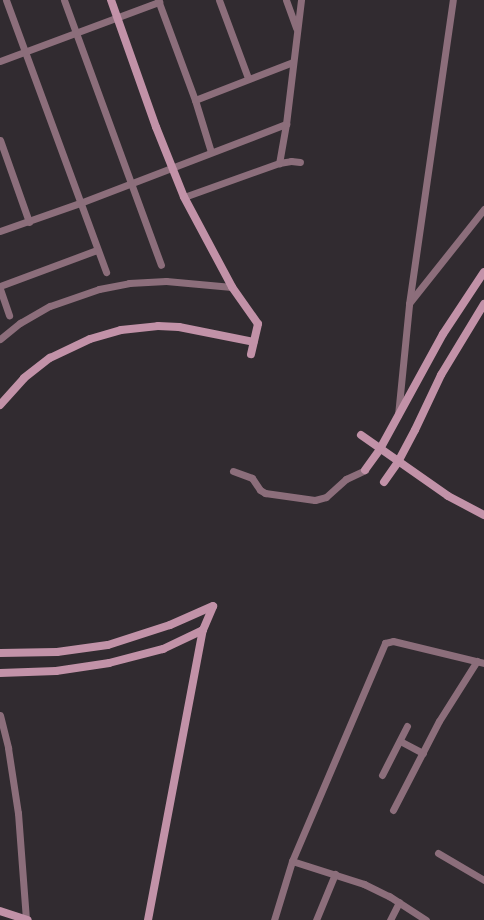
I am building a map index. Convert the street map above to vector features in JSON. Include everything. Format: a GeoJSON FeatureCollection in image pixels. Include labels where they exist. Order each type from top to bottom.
{"type":"FeatureCollection","features":[{"type":"Feature","properties":{"kind":"street"},"geometry":{"type":"LineString","coordinates":[[6,0],[106,272]]}},
{"type":"Feature","properties":{"kind":"street"},"geometry":{"type":"LineString","coordinates":[[64,0],[161,265]]}},
{"type":"Feature","properties":{"kind":"street"},"geometry":{"type":"LineString","coordinates":[[111,0],[184,197],[232,286],[258,324],[251,354]]}},
{"type":"Feature","properties":{"kind":"street"},"geometry":{"type":"LineString","coordinates":[[219,0],[248,78]]}},
{"type":"Feature","properties":{"kind":"street"},"geometry":{"type":"LineString","coordinates":[[286,0],[297,30]]}},
{"type":"Feature","properties":{"kind":"street"},"geometry":{"type":"LineString","coordinates":[[279,163],[286,124],[301,0]]}},
{"type":"Feature","properties":{"kind":"street"},"geometry":{"type":"LineString","coordinates":[[397,417],[409,304],[453,0]]}},
{"type":"Feature","properties":{"kind":"street"},"geometry":{"type":"LineString","coordinates":[[0,61],[159,1],[195,100],[211,152]]}},
{"type":"Feature","properties":{"kind":"street"},"geometry":{"type":"LineString","coordinates":[[195,100],[248,78],[293,62]]}},
{"type":"Feature","properties":{"kind":"street"},"geometry":{"type":"LineString","coordinates":[[0,231],[29,222],[131,184],[286,124]]}},
{"type":"Feature","properties":{"kind":"street"},"geometry":{"type":"LineString","coordinates":[[0,140],[29,222]]}},
{"type":"Feature","properties":{"kind":"street"},"geometry":{"type":"LineString","coordinates":[[184,197],[279,163],[291,161],[300,162]]}},
{"type":"Feature","properties":{"kind":"street"},"geometry":{"type":"LineString","coordinates":[[409,304],[484,209]]}},
{"type":"Feature","properties":{"kind":"street"},"geometry":{"type":"LineString","coordinates":[[0,286],[97,250]]}},
{"type":"Feature","properties":{"kind":"street"},"geometry":{"type":"LineString","coordinates":[[233,471],[252,478],[260,490],[265,493],[315,500],[326,497],[343,481],[365,470],[380,449],[443,334],[484,272]]}},
{"type":"Feature","properties":{"kind":"street"},"geometry":{"type":"LineString","coordinates":[[0,339],[20,323],[50,306],[99,289],[129,283],[166,281],[232,286]]}},
{"type":"Feature","properties":{"kind":"street"},"geometry":{"type":"LineString","coordinates":[[0,289],[9,315]]}},
{"type":"Feature","properties":{"kind":"street"},"geometry":{"type":"LineString","coordinates":[[384,482],[398,462],[441,375],[484,304]]}},
{"type":"Feature","properties":{"kind":"street"},"geometry":{"type":"LineString","coordinates":[[0,405],[24,378],[50,358],[78,344],[120,330],[158,326],[180,327],[254,342]]}},
{"type":"Feature","properties":{"kind":"street"},"geometry":{"type":"LineString","coordinates":[[361,435],[448,496],[484,515]]}},
{"type":"Feature","properties":{"kind":"street"},"geometry":{"type":"LineString","coordinates":[[0,653],[57,652],[108,645],[170,625],[212,606],[203,630],[148,920]]}},
{"type":"Feature","properties":{"kind":"street"},"geometry":{"type":"LineString","coordinates":[[0,673],[56,671],[109,663],[163,649],[203,630]]}},
{"type":"Feature","properties":{"kind":"street"},"geometry":{"type":"LineString","coordinates":[[274,920],[292,861],[385,644],[393,641],[480,662],[443,714],[393,810]]}},
{"type":"Feature","properties":{"kind":"street"},"geometry":{"type":"LineString","coordinates":[[0,714],[8,748],[18,813],[26,920],[0,911]]}},
{"type":"Feature","properties":{"kind":"street"},"geometry":{"type":"LineString","coordinates":[[382,775],[407,726]]}},
{"type":"Feature","properties":{"kind":"street"},"geometry":{"type":"LineString","coordinates":[[400,741],[423,753]]}},
{"type":"Feature","properties":{"kind":"street"},"geometry":{"type":"LineString","coordinates":[[438,853],[484,880]]}},
{"type":"Feature","properties":{"kind":"street"},"geometry":{"type":"LineString","coordinates":[[292,861],[364,884],[399,902],[426,920]]}},
{"type":"Feature","properties":{"kind":"street"},"geometry":{"type":"LineString","coordinates":[[316,920],[335,874]]}},
{"type":"Feature","properties":{"kind":"street"},"geometry":{"type":"LineString","coordinates":[[390,920],[399,902]]}}]}
